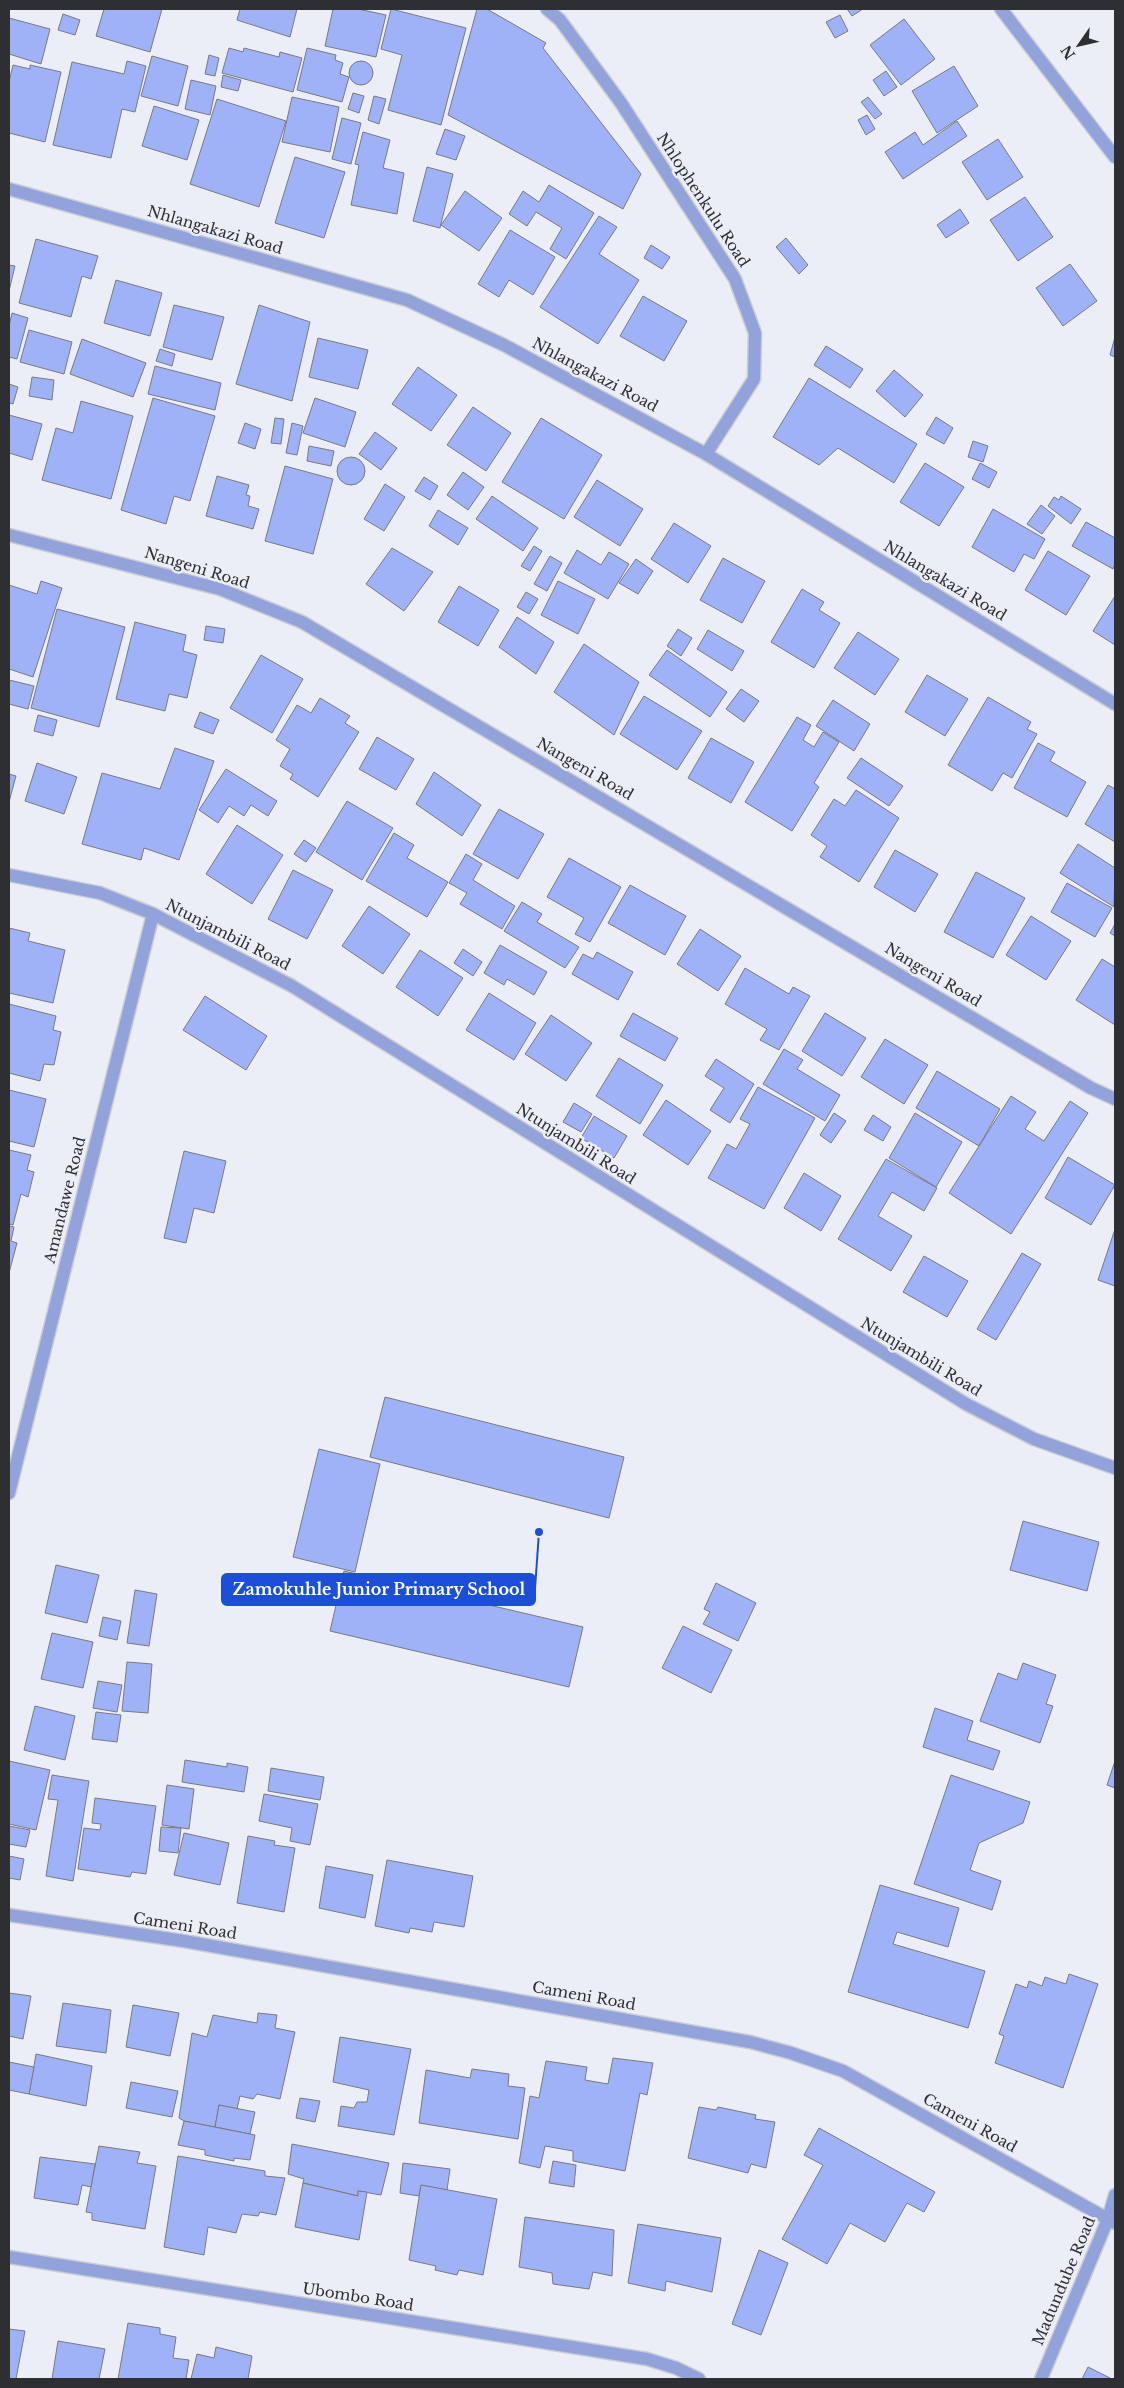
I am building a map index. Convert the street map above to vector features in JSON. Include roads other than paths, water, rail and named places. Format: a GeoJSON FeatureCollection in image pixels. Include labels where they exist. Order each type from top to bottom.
{"type":"FeatureCollection","features":[{"type":"Feature","properties":{"kind":"street","name":"Nhlophenkulu Road"},"geometry":{"type":"LineString","coordinates":[[547,9],[560,20],[621,103],[735,279],[755,333],[754,380],[706,454]]}},
{"type":"Feature","properties":{"kind":"street"},"geometry":{"type":"LineString","coordinates":[[1000,9],[1115,157]]}},
{"type":"Feature","properties":{"kind":"street","name":"Nhlangakazi Road"},"geometry":{"type":"LineString","coordinates":[[9,189],[407,300],[504,345],[706,454],[1115,704]]}},
{"type":"Feature","properties":{"kind":"street","name":"Nangeni Road"},"geometry":{"type":"LineString","coordinates":[[9,535],[220,589],[302,622],[1091,1088],[1115,1099]]}},
{"type":"Feature","properties":{"kind":"street","name":"Ntunjambili Road"},"geometry":{"type":"LineString","coordinates":[[9,875],[100,893],[153,914],[292,986],[966,1404],[1034,1439],[1115,1468]]}},
{"type":"Feature","properties":{"kind":"street","name":"Amandawe Road"},"geometry":{"type":"LineString","coordinates":[[9,1493],[153,914]]}},
{"type":"Feature","properties":{"kind":"street","name":"Cameni Road"},"geometry":{"type":"LineString","coordinates":[[9,1915],[203,1945],[750,2042],[791,2053],[843,2071],[1112,2221]]}},
{"type":"Feature","properties":{"kind":"street","name":"Madundube Road"},"geometry":{"type":"LineString","coordinates":[[1041,2379],[1112,2221],[1115,2195]]}},
{"type":"Feature","properties":{"kind":"street","name":"Ubombo Road"},"geometry":{"type":"LineString","coordinates":[[9,2257],[647,2359],[676,2368],[700,2379]]}},
{"type":"Feature","properties":{"kind":"place","name":"Zamokuhle Junior Primary School"},"geometry":{"type":"Point","coordinates":[539,1532]}}]}
